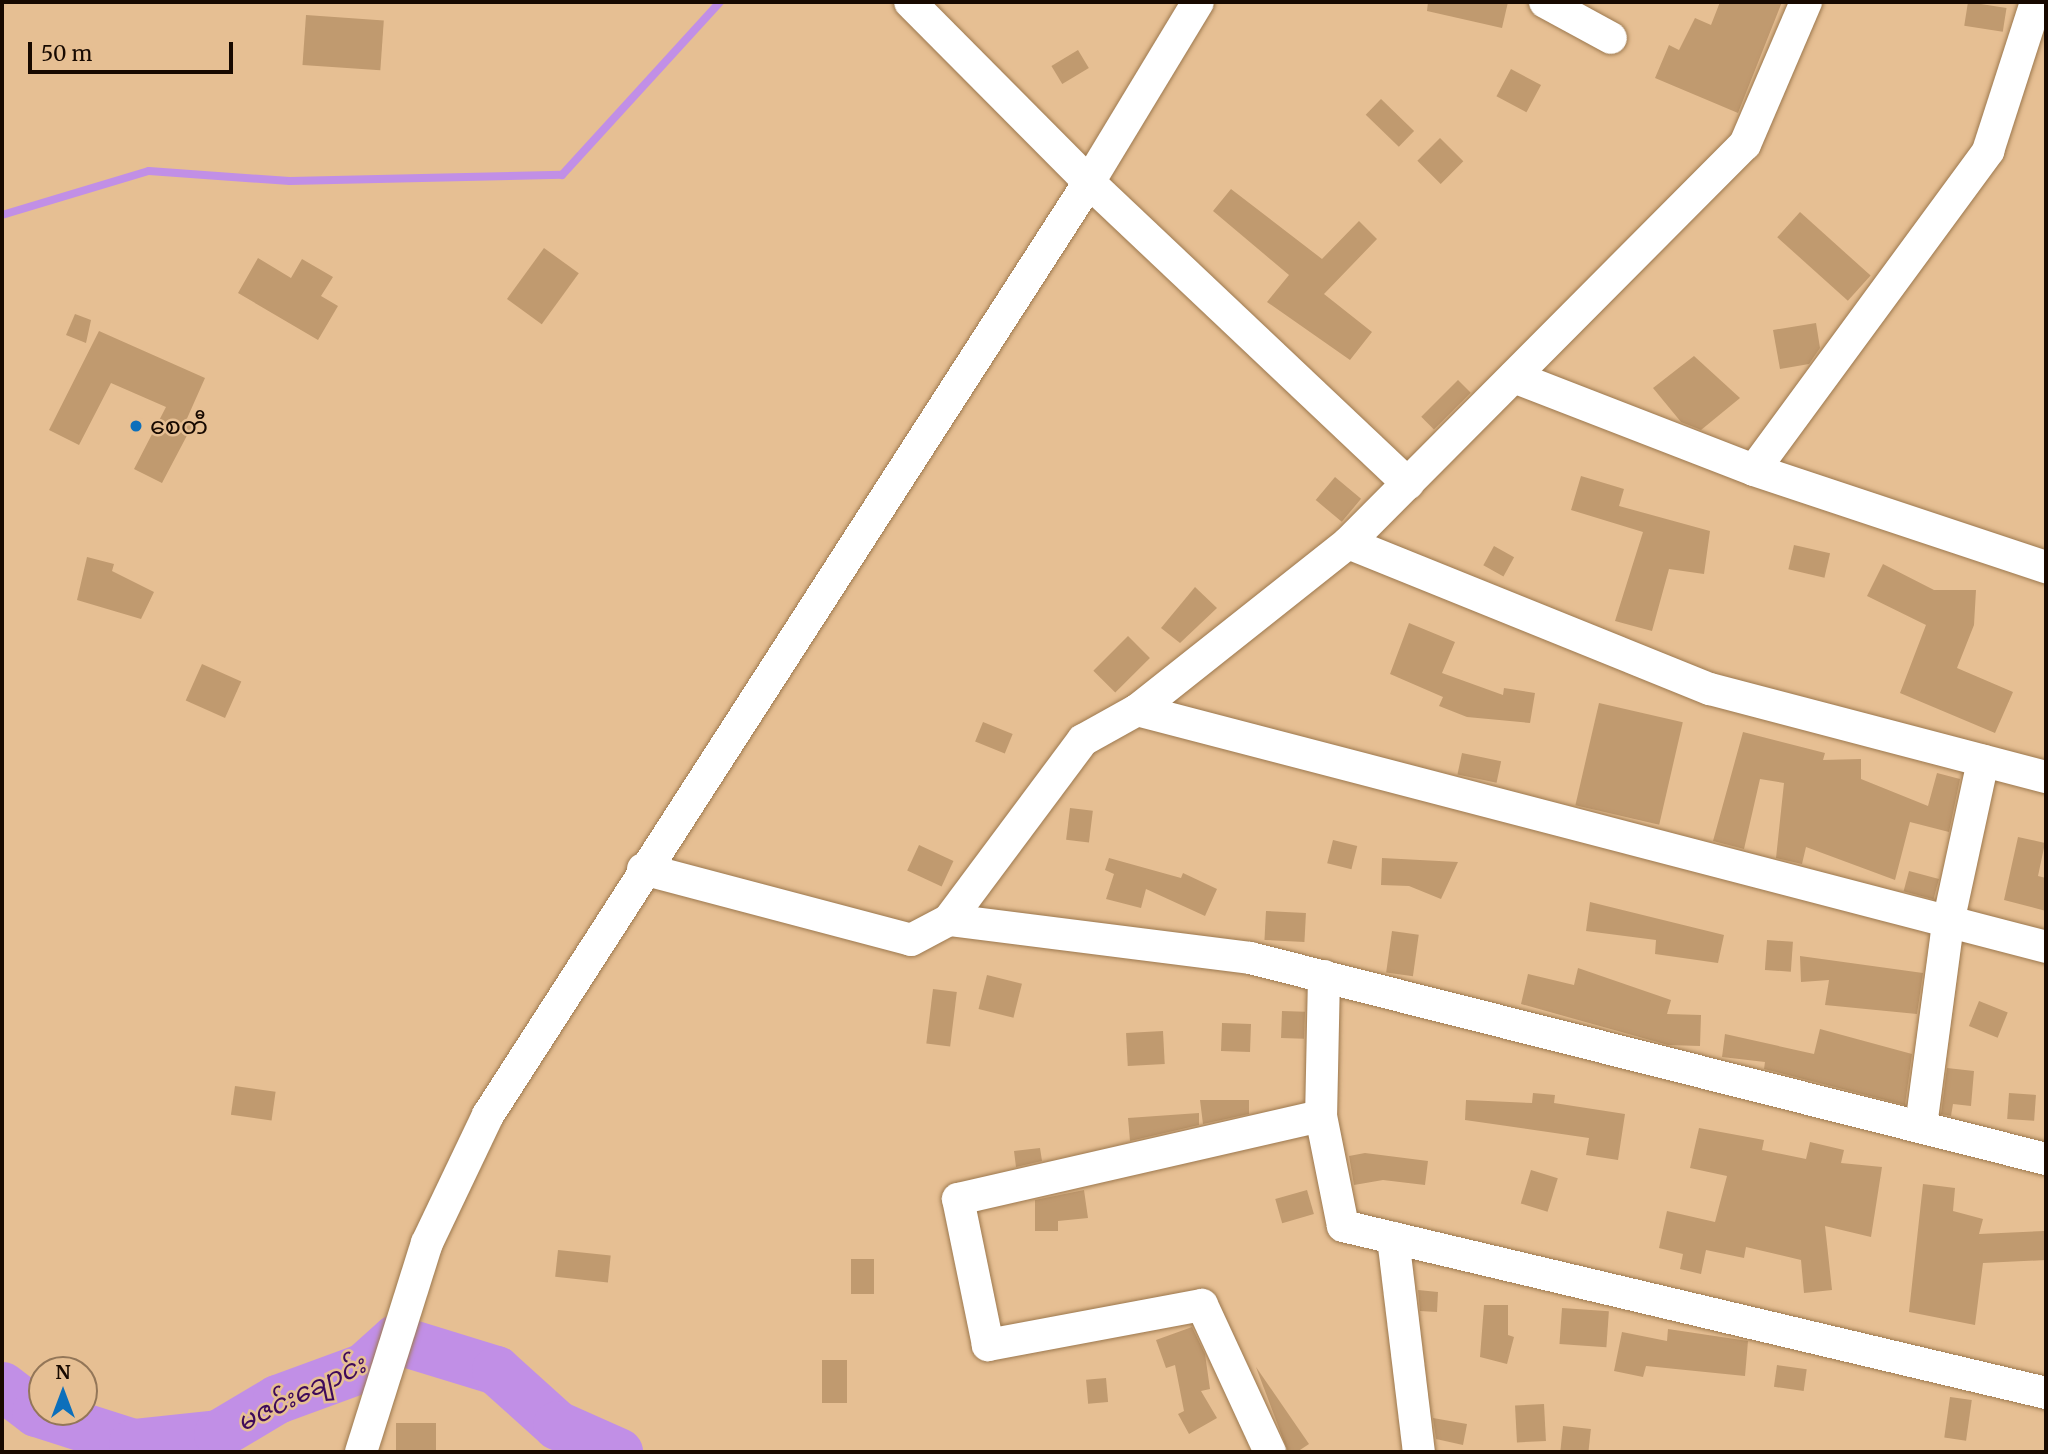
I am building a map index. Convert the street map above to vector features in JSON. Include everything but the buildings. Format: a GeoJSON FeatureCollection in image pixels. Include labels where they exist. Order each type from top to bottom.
{"type":"FeatureCollection","features":[{"type":"Feature","properties":{"kind":"street"},"geometry":{"type":"LineString","coordinates":[[910,2],[1089,182],[1408,484]]}},
{"type":"Feature","properties":{"kind":"street"},"geometry":{"type":"LineString","coordinates":[[360,1452],[382,1393],[428,1243],[488,1115],[643,869],[1089,182],[1198,2]]}},
{"type":"Feature","properties":{"kind":"street"},"geometry":{"type":"LineString","coordinates":[[1545,2],[1611,38]]}},
{"type":"Feature","properties":{"kind":"street"},"geometry":{"type":"LineString","coordinates":[[643,869],[911,940],[949,920],[1083,740],[1138,710],[1349,543],[1745,144],[1806,2]]}},
{"type":"Feature","properties":{"kind":"street"},"geometry":{"type":"LineString","coordinates":[[1754,470],[1988,150],[2036,2]]}},
{"type":"Feature","properties":{"kind":"street"},"geometry":{"type":"LineString","coordinates":[[1514,377],[1754,470],[2046,567]]}},
{"type":"Feature","properties":{"kind":"street"},"geometry":{"type":"LineString","coordinates":[[1349,543],[1710,689],[2046,777]]}},
{"type":"Feature","properties":{"kind":"street"},"geometry":{"type":"LineString","coordinates":[[1138,710],[2046,947]]}},
{"type":"Feature","properties":{"kind":"street"},"geometry":{"type":"LineString","coordinates":[[1921,1126],[1948,923],[1983,761]]}},
{"type":"Feature","properties":{"kind":"street"},"geometry":{"type":"LineString","coordinates":[[949,920],[1250,958],[2046,1159]]}},
{"type":"Feature","properties":{"kind":"street"},"geometry":{"type":"LineString","coordinates":[[1324,976],[1321,1116],[1343,1226],[2046,1393]]}},
{"type":"Feature","properties":{"kind":"street"},"geometry":{"type":"LineString","coordinates":[[1270,1452],[1202,1305],[988,1345],[958,1199],[1321,1116]]}},
{"type":"Feature","properties":{"kind":"street"},"geometry":{"type":"LineString","coordinates":[[1393,1238],[1419,1452]]}},
{"type":"Feature","properties":{"kind":"waterway"},"geometry":{"type":"LineString","coordinates":[[2,215],[149,171],[290,181],[562,175],[720,2]]}},
{"type":"Feature","properties":{"kind":"waterway","name":"မဇင်းချောင်း"},"geometry":{"type":"LineString","coordinates":[[2,1386],[36,1412],[133,1443],[218,1434],[277,1399],[364,1367],[395,1339],[496,1370],[557,1425],[618,1452]]}},
{"type":"Feature","properties":{"kind":"place","name":"စေတီ"},"geometry":{"type":"Point","coordinates":[136,426]}}]}
